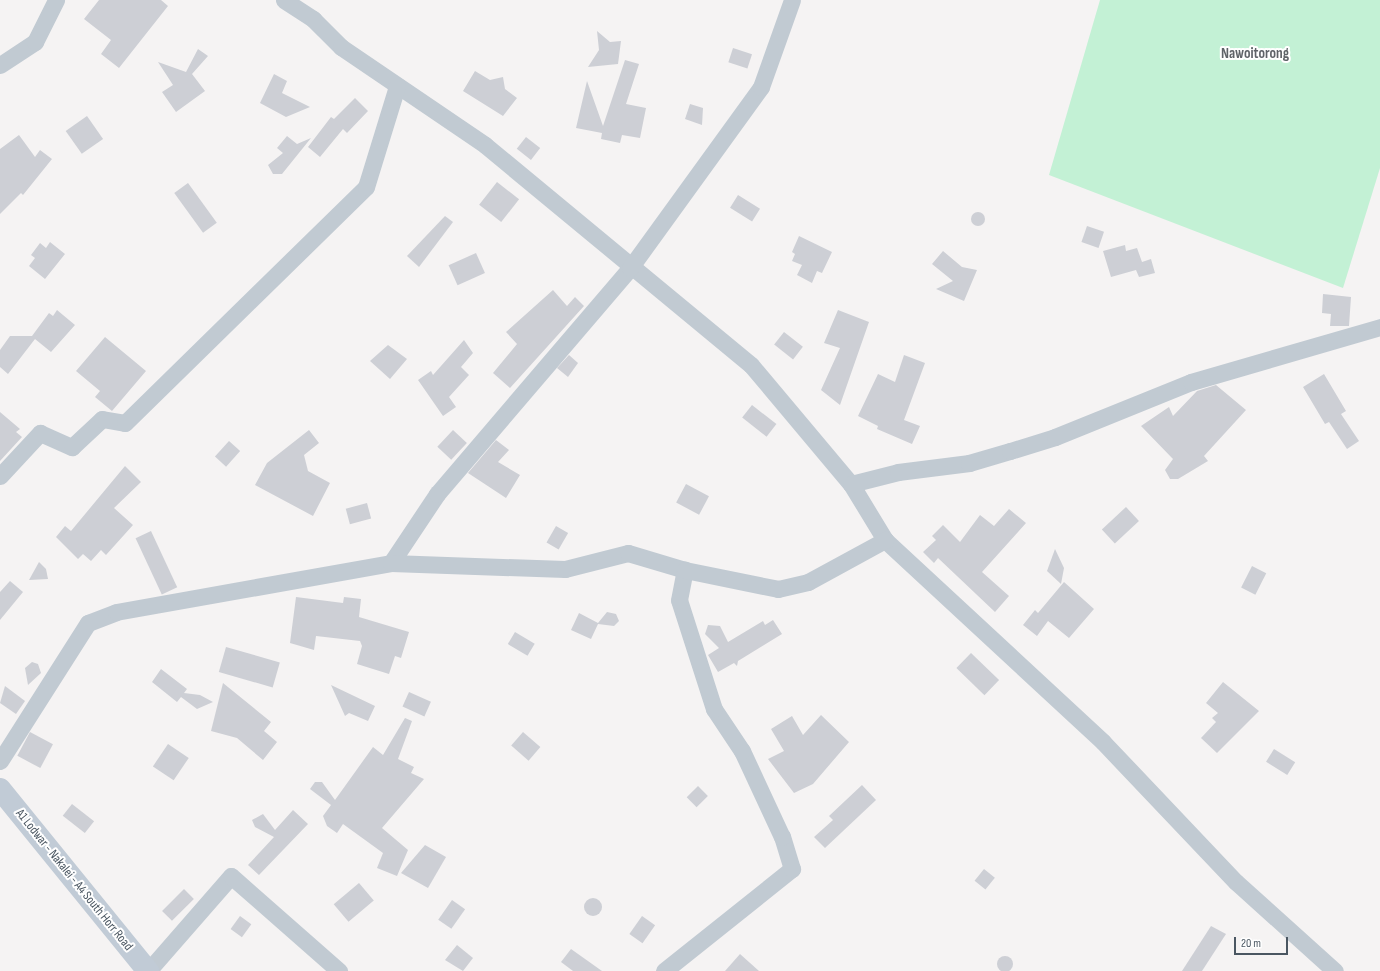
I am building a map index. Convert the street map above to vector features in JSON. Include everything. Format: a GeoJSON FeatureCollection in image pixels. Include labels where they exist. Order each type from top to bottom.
{"type":"FeatureCollection","features":[{"type":"Feature","properties":{"kind":"main road","name":"A1 Lodwar - Nakalei - A4 South Horr Road"},"geometry":{"type":"LineString","coordinates":[[0,789],[148,971]]}},
{"type":"Feature","properties":{"kind":"street"},"geometry":{"type":"LineString","coordinates":[[0,65],[35,42],[56,0]]}},
{"type":"Feature","properties":{"kind":"street"},"geometry":{"type":"LineString","coordinates":[[284,0],[313,19],[341,47],[485,145],[630,268],[751,365],[851,484],[885,540],[1103,742],[1236,882],[1335,971]]}},
{"type":"Feature","properties":{"kind":"street"},"geometry":{"type":"LineString","coordinates":[[391,563],[437,494],[630,268],[761,87],[792,0]]}},
{"type":"Feature","properties":{"kind":"street"},"geometry":{"type":"LineString","coordinates":[[0,476],[40,433],[72,447],[102,419],[125,423],[366,187],[397,86]]}},
{"type":"Feature","properties":{"kind":"street"},"geometry":{"type":"LineString","coordinates":[[851,484],[898,472],[969,463],[1010,451],[1055,437],[1191,382],[1380,327]]}},
{"type":"Feature","properties":{"kind":"street"},"geometry":{"type":"LineString","coordinates":[[0,761],[88,623],[116,612],[391,563],[565,569],[628,553],[685,570],[778,589],[808,582],[885,540]]}},
{"type":"Feature","properties":{"kind":"street"},"geometry":{"type":"LineString","coordinates":[[664,971],[792,869],[782,837],[742,751],[714,709],[679,600],[685,570]]}},
{"type":"Feature","properties":{"kind":"street"},"geometry":{"type":"LineString","coordinates":[[148,971],[231,876],[330,968]]}},
{"type":"Feature","properties":{"kind":"green space"},"geometry":{"type":"Polygon","coordinates":[[[1100,0],[1380,0],[1380,168],[1343,288],[1049,175],[1100,0]]]}},
{"type":"Feature","properties":{"kind":"building"},"geometry":{"type":"Polygon","coordinates":[[[99,0],[161,0],[168,6],[119,68],[101,54],[111,40],[84,19],[99,0]]]}},
{"type":"Feature","properties":{"kind":"building"},"geometry":{"type":"Polygon","coordinates":[[[597,31],[610,42],[621,41],[618,64],[588,67],[599,50],[597,31]]]}},
{"type":"Feature","properties":{"kind":"building"},"geometry":{"type":"Polygon","coordinates":[[[733,48],[752,54],[747,68],[728,62],[733,48]]]}},
{"type":"Feature","properties":{"kind":"building"},"geometry":{"type":"Polygon","coordinates":[[[198,49],[208,56],[192,74],[205,91],[176,112],[162,92],[173,85],[158,62],[186,72],[198,49]]]}},
{"type":"Feature","properties":{"kind":"building"},"geometry":{"type":"Polygon","coordinates":[[[625,60],[639,64],[626,104],[646,108],[640,138],[622,135],[620,143],[601,139],[602,133],[576,128],[587,81],[603,126],[625,60]]]}},
{"type":"Feature","properties":{"kind":"building"},"geometry":{"type":"Polygon","coordinates":[[[475,71],[490,80],[503,77],[505,89],[517,98],[503,116],[463,91],[475,71]]]}},
{"type":"Feature","properties":{"kind":"building"},"geometry":{"type":"Polygon","coordinates":[[[274,74],[287,81],[282,93],[310,107],[286,117],[260,103],[274,74]]]}},
{"type":"Feature","properties":{"kind":"building"},"geometry":{"type":"Polygon","coordinates":[[[355,98],[368,111],[347,133],[343,129],[320,157],[308,147],[331,117],[334,119],[355,98]]]}},
{"type":"Feature","properties":{"kind":"building"},"geometry":{"type":"Polygon","coordinates":[[[690,104],[703,108],[702,125],[685,119],[690,104]]]}},
{"type":"Feature","properties":{"kind":"building"},"geometry":{"type":"Polygon","coordinates":[[[87,116],[103,139],[82,154],[66,131],[87,116]]]}},
{"type":"Feature","properties":{"kind":"building"},"geometry":{"type":"Polygon","coordinates":[[[19,135],[35,157],[40,150],[52,159],[23,195],[21,193],[0,214],[0,149],[19,135]]]}},
{"type":"Feature","properties":{"kind":"building"},"geometry":{"type":"Polygon","coordinates":[[[287,136],[297,144],[311,138],[282,174],[273,174],[268,165],[283,153],[277,148],[287,136]]]}},
{"type":"Feature","properties":{"kind":"building"},"geometry":{"type":"Polygon","coordinates":[[[526,137],[540,148],[531,160],[517,149],[526,137]]]}},
{"type":"Feature","properties":{"kind":"building"},"geometry":{"type":"Polygon","coordinates":[[[497,182],[519,199],[501,222],[479,205],[497,182]]]}},
{"type":"Feature","properties":{"kind":"building"},"geometry":{"type":"Polygon","coordinates":[[[188,183],[217,223],[203,233],[174,193],[188,183]]]}},
{"type":"Feature","properties":{"kind":"building"},"geometry":{"type":"Polygon","coordinates":[[[738,195],[760,209],[752,221],[730,208],[738,195]]]}},
{"type":"Feature","properties":{"kind":"building"},"geometry":{"type":"Polygon","coordinates":[[[975,212],[981,212],[985,216],[985,222],[981,226],[975,226],[971,222],[971,216],[975,212]]]}},
{"type":"Feature","properties":{"kind":"building"},"geometry":{"type":"Polygon","coordinates":[[[445,216],[453,222],[419,267],[407,256],[445,216]]]}},
{"type":"Feature","properties":{"kind":"building"},"geometry":{"type":"Polygon","coordinates":[[[1087,226],[1104,232],[1098,248],[1081,242],[1087,226]]]}},
{"type":"Feature","properties":{"kind":"building"},"geometry":{"type":"Polygon","coordinates":[[[799,236],[832,252],[822,273],[817,271],[812,283],[797,275],[802,265],[792,261],[795,254],[792,252],[799,236]]]}},
{"type":"Feature","properties":{"kind":"building"},"geometry":{"type":"Polygon","coordinates":[[[50,242],[65,254],[45,279],[29,266],[35,258],[31,255],[40,243],[46,248],[50,242]]]}},
{"type":"Feature","properties":{"kind":"building"},"geometry":{"type":"Polygon","coordinates":[[[1125,245],[1126,251],[1137,248],[1142,262],[1151,259],[1155,273],[1139,277],[1136,270],[1111,277],[1103,251],[1125,245]]]}},
{"type":"Feature","properties":{"kind":"building"},"geometry":{"type":"Polygon","coordinates":[[[943,251],[962,267],[977,270],[964,301],[936,289],[953,281],[932,264],[943,251]]]}},
{"type":"Feature","properties":{"kind":"building"},"geometry":{"type":"Polygon","coordinates":[[[476,253],[485,273],[458,285],[449,265],[476,253]]]}},
{"type":"Feature","properties":{"kind":"building"},"geometry":{"type":"Polygon","coordinates":[[[553,290],[567,306],[575,297],[584,306],[510,388],[493,373],[517,344],[506,332],[553,290]]]}},
{"type":"Feature","properties":{"kind":"building"},"geometry":{"type":"Polygon","coordinates":[[[1323,294],[1351,297],[1349,326],[1330,326],[1331,314],[1322,313],[1323,294]]]}},
{"type":"Feature","properties":{"kind":"building"},"geometry":{"type":"Polygon","coordinates":[[[57,310],[75,325],[51,352],[35,339],[8,374],[0,367],[0,350],[10,336],[32,336],[49,313],[53,316],[57,310]]]}},
{"type":"Feature","properties":{"kind":"building"},"geometry":{"type":"Polygon","coordinates":[[[838,310],[869,322],[840,405],[821,390],[840,348],[824,343],[838,310]]]}},
{"type":"Feature","properties":{"kind":"building"},"geometry":{"type":"Polygon","coordinates":[[[784,332],[803,347],[793,359],[774,345],[784,332]]]}},
{"type":"Feature","properties":{"kind":"building"},"geometry":{"type":"Polygon","coordinates":[[[105,337],[146,371],[112,411],[95,397],[100,391],[76,371],[105,337]]]}},
{"type":"Feature","properties":{"kind":"building"},"geometry":{"type":"Polygon","coordinates":[[[464,340],[473,353],[461,367],[469,375],[449,397],[456,407],[443,416],[418,380],[431,371],[433,375],[464,340]]]}},
{"type":"Feature","properties":{"kind":"building"},"geometry":{"type":"Polygon","coordinates":[[[388,345],[407,359],[390,379],[370,361],[388,345]]]}},
{"type":"Feature","properties":{"kind":"building"},"geometry":{"type":"Polygon","coordinates":[[[569,355],[578,363],[568,377],[557,368],[569,355]]]}},
{"type":"Feature","properties":{"kind":"building"},"geometry":{"type":"Polygon","coordinates":[[[904,355],[925,363],[904,420],[920,426],[912,444],[877,429],[878,426],[858,416],[878,374],[895,382],[904,355]]]}},
{"type":"Feature","properties":{"kind":"building"},"geometry":{"type":"Polygon","coordinates":[[[1324,374],[1346,411],[1341,414],[1359,441],[1347,449],[1329,422],[1325,424],[1303,387],[1324,374]]]}},
{"type":"Feature","properties":{"kind":"building"},"geometry":{"type":"Polygon","coordinates":[[[1216,385],[1246,410],[1204,456],[1208,461],[1178,479],[1170,479],[1165,470],[1173,459],[1141,426],[1169,407],[1173,416],[1197,391],[1216,385]]]}},
{"type":"Feature","properties":{"kind":"building"},"geometry":{"type":"Polygon","coordinates":[[[752,405],[776,424],[767,437],[742,418],[752,405]]]}},
{"type":"Feature","properties":{"kind":"building"},"geometry":{"type":"Polygon","coordinates":[[[0,412],[20,429],[16,432],[22,437],[0,461],[0,412]]]}},
{"type":"Feature","properties":{"kind":"building"},"geometry":{"type":"Polygon","coordinates":[[[309,430],[319,443],[304,455],[308,471],[330,483],[313,516],[255,485],[267,463],[309,430]]]}},
{"type":"Feature","properties":{"kind":"building"},"geometry":{"type":"Polygon","coordinates":[[[453,430],[467,443],[451,460],[437,447],[453,430]]]}},
{"type":"Feature","properties":{"kind":"building"},"geometry":{"type":"Polygon","coordinates":[[[496,440],[509,450],[498,462],[520,475],[506,498],[468,473],[496,440]]]}},
{"type":"Feature","properties":{"kind":"building"},"geometry":{"type":"Polygon","coordinates":[[[229,441],[240,451],[226,467],[215,457],[229,441]]]}},
{"type":"Feature","properties":{"kind":"building"},"geometry":{"type":"Polygon","coordinates":[[[125,466],[141,482],[114,508],[133,525],[106,555],[101,550],[91,561],[83,554],[78,559],[56,537],[65,526],[71,531],[125,466]]]}},
{"type":"Feature","properties":{"kind":"building"},"geometry":{"type":"Polygon","coordinates":[[[686,484],[709,496],[699,515],[676,503],[686,484]]]}},
{"type":"Feature","properties":{"kind":"building"},"geometry":{"type":"Polygon","coordinates":[[[367,503],[371,518],[350,524],[346,509],[367,503]]]}},
{"type":"Feature","properties":{"kind":"building"},"geometry":{"type":"Polygon","coordinates":[[[1126,507],[1139,521],[1115,543],[1102,530],[1126,507]]]}},
{"type":"Feature","properties":{"kind":"building"},"geometry":{"type":"Polygon","coordinates":[[[1009,509],[1026,523],[982,572],[1009,596],[995,612],[938,558],[934,563],[923,552],[936,540],[932,536],[943,525],[960,542],[980,515],[994,526],[1009,509]]]}},
{"type":"Feature","properties":{"kind":"building"},"geometry":{"type":"Polygon","coordinates":[[[556,526],[568,533],[559,549],[546,542],[556,526]]]}},
{"type":"Feature","properties":{"kind":"building"},"geometry":{"type":"Polygon","coordinates":[[[151,531],[177,587],[162,594],[136,538],[151,531]]]}},
{"type":"Feature","properties":{"kind":"building"},"geometry":{"type":"Polygon","coordinates":[[[1055,549],[1064,568],[1061,584],[1047,571],[1055,549]]]}},
{"type":"Feature","properties":{"kind":"building"},"geometry":{"type":"Polygon","coordinates":[[[39,562],[46,569],[48,579],[29,580],[39,562]]]}},
{"type":"Feature","properties":{"kind":"building"},"geometry":{"type":"Polygon","coordinates":[[[1252,566],[1266,573],[1255,595],[1241,587],[1252,566]]]}},
{"type":"Feature","properties":{"kind":"building"},"geometry":{"type":"Polygon","coordinates":[[[10,581],[23,592],[0,620],[0,592],[10,581]]]}},
{"type":"Feature","properties":{"kind":"building"},"geometry":{"type":"Polygon","coordinates":[[[1064,582],[1094,609],[1069,638],[1048,621],[1037,636],[1023,625],[1035,610],[1038,613],[1064,582]]]}},
{"type":"Feature","properties":{"kind":"building"},"geometry":{"type":"Polygon","coordinates":[[[296,597],[343,603],[344,597],[361,599],[359,617],[409,632],[401,658],[395,656],[389,674],[357,664],[362,646],[360,641],[316,636],[314,650],[290,643],[296,597]]]}},
{"type":"Feature","properties":{"kind":"building"},"geometry":{"type":"Polygon","coordinates":[[[607,612],[616,614],[619,621],[614,626],[598,624],[591,639],[571,630],[579,613],[598,623],[607,612]]]}},
{"type":"Feature","properties":{"kind":"building"},"geometry":{"type":"Polygon","coordinates":[[[773,620],[782,634],[738,661],[737,666],[734,663],[718,672],[708,655],[719,648],[705,634],[708,625],[720,626],[728,642],[763,621],[765,625],[773,620]]]}},
{"type":"Feature","properties":{"kind":"building"},"geometry":{"type":"Polygon","coordinates":[[[515,632],[535,644],[528,656],[508,644],[515,632]]]}},
{"type":"Feature","properties":{"kind":"building"},"geometry":{"type":"Polygon","coordinates":[[[226,647],[280,662],[273,687],[219,672],[226,647]]]}},
{"type":"Feature","properties":{"kind":"building"},"geometry":{"type":"Polygon","coordinates":[[[971,653],[999,680],[984,695],[956,668],[971,653]]]}},
{"type":"Feature","properties":{"kind":"building"},"geometry":{"type":"Polygon","coordinates":[[[32,662],[38,664],[41,673],[28,685],[25,668],[32,662]]]}},
{"type":"Feature","properties":{"kind":"building"},"geometry":{"type":"Polygon","coordinates":[[[161,669],[187,689],[184,693],[200,695],[213,702],[197,709],[181,697],[177,702],[152,682],[161,669]]]}},
{"type":"Feature","properties":{"kind":"building"},"geometry":{"type":"Polygon","coordinates":[[[1223,682],[1259,711],[1217,753],[1201,738],[1216,722],[1212,718],[1218,713],[1206,703],[1223,682]]]}},
{"type":"Feature","properties":{"kind":"building"},"geometry":{"type":"Polygon","coordinates":[[[223,683],[271,722],[264,731],[277,742],[263,760],[237,738],[211,731],[223,683]]]}},
{"type":"Feature","properties":{"kind":"building"},"geometry":{"type":"Polygon","coordinates":[[[331,685],[375,706],[368,721],[349,713],[345,716],[331,685]]]}},
{"type":"Feature","properties":{"kind":"building"},"geometry":{"type":"Polygon","coordinates":[[[5,686],[25,701],[16,714],[0,703],[5,686]]]}},
{"type":"Feature","properties":{"kind":"building"},"geometry":{"type":"Polygon","coordinates":[[[409,692],[431,702],[424,716],[402,707],[409,692]]]}},
{"type":"Feature","properties":{"kind":"building"},"geometry":{"type":"Polygon","coordinates":[[[821,715],[849,742],[813,784],[794,793],[768,759],[784,751],[771,729],[792,716],[803,735],[821,715]]]}},
{"type":"Feature","properties":{"kind":"building"},"geometry":{"type":"Polygon","coordinates":[[[405,718],[412,721],[398,759],[414,767],[411,773],[424,779],[382,828],[408,850],[397,876],[377,868],[383,853],[343,824],[337,833],[327,826],[323,816],[331,805],[310,789],[315,782],[322,782],[335,800],[373,747],[383,755],[405,718]]]}},
{"type":"Feature","properties":{"kind":"building"},"geometry":{"type":"Polygon","coordinates":[[[30,732],[53,744],[40,768],[17,756],[30,732]]]}},
{"type":"Feature","properties":{"kind":"building"},"geometry":{"type":"Polygon","coordinates":[[[523,732],[540,747],[529,761],[511,746],[523,732]]]}},
{"type":"Feature","properties":{"kind":"building"},"geometry":{"type":"Polygon","coordinates":[[[168,744],[189,758],[174,780],[153,766],[168,744]]]}},
{"type":"Feature","properties":{"kind":"building"},"geometry":{"type":"Polygon","coordinates":[[[1274,749],[1295,762],[1287,775],[1266,762],[1274,749]]]}},
{"type":"Feature","properties":{"kind":"building"},"geometry":{"type":"Polygon","coordinates":[[[862,785],[876,800],[825,848],[814,837],[833,820],[829,816],[862,785]]]}},
{"type":"Feature","properties":{"kind":"building"},"geometry":{"type":"Polygon","coordinates":[[[698,786],[708,796],[697,807],[687,797],[698,786]]]}},
{"type":"Feature","properties":{"kind":"building"},"geometry":{"type":"Polygon","coordinates":[[[72,804],[94,821],[85,833],[63,816],[72,804]]]}},
{"type":"Feature","properties":{"kind":"building"},"geometry":{"type":"Polygon","coordinates":[[[293,810],[308,824],[259,875],[248,865],[274,837],[255,827],[252,820],[263,814],[275,830],[293,810]]]}},
{"type":"Feature","properties":{"kind":"building"},"geometry":{"type":"Polygon","coordinates":[[[425,845],[446,857],[428,888],[401,873],[425,845]]]}},
{"type":"Feature","properties":{"kind":"building"},"geometry":{"type":"Polygon","coordinates":[[[984,869],[995,878],[985,889],[975,881],[984,869]]]}},
{"type":"Feature","properties":{"kind":"building"},"geometry":{"type":"Polygon","coordinates":[[[359,883],[374,901],[349,922],[334,904],[359,883]]]}},
{"type":"Feature","properties":{"kind":"building"},"geometry":{"type":"Polygon","coordinates":[[[184,889],[194,899],[172,921],[162,911],[184,889]]]}},
{"type":"Feature","properties":{"kind":"building"},"geometry":{"type":"Polygon","coordinates":[[[593,898],[599,901],[602,907],[599,913],[593,916],[587,913],[584,907],[587,901],[593,898]]]}},
{"type":"Feature","properties":{"kind":"building"},"geometry":{"type":"Polygon","coordinates":[[[452,900],[465,909],[451,929],[438,920],[452,900]]]}},
{"type":"Feature","properties":{"kind":"building"},"geometry":{"type":"Polygon","coordinates":[[[240,916],[251,924],[242,937],[231,929],[240,916]]]}},
{"type":"Feature","properties":{"kind":"building"},"geometry":{"type":"Polygon","coordinates":[[[642,916],[655,925],[642,943],[629,934],[642,916]]]}},
{"type":"Feature","properties":{"kind":"building"},"geometry":{"type":"Polygon","coordinates":[[[1211,926],[1226,934],[1202,971],[1182,971],[1211,926]]]}},
{"type":"Feature","properties":{"kind":"building"},"geometry":{"type":"Polygon","coordinates":[[[457,945],[473,958],[463,971],[445,960],[457,945]]]}},
{"type":"Feature","properties":{"kind":"building"},"geometry":{"type":"Polygon","coordinates":[[[571,949],[602,971],[573,971],[561,962],[571,949]]]}},
{"type":"Feature","properties":{"kind":"building"},"geometry":{"type":"Polygon","coordinates":[[[740,954],[759,971],[725,971],[740,954]]]}},
{"type":"Feature","properties":{"kind":"building"},"geometry":{"type":"Polygon","coordinates":[[[1002,956],[1008,956],[1013,961],[1011,970],[1008,972],[1002,972],[997,967],[997,961],[1002,956]]]}},
{"type":"Feature","properties":{"kind":"district","name":"Nawoitorong"},"geometry":{"type":"Point","coordinates":[1255,54]}}]}
